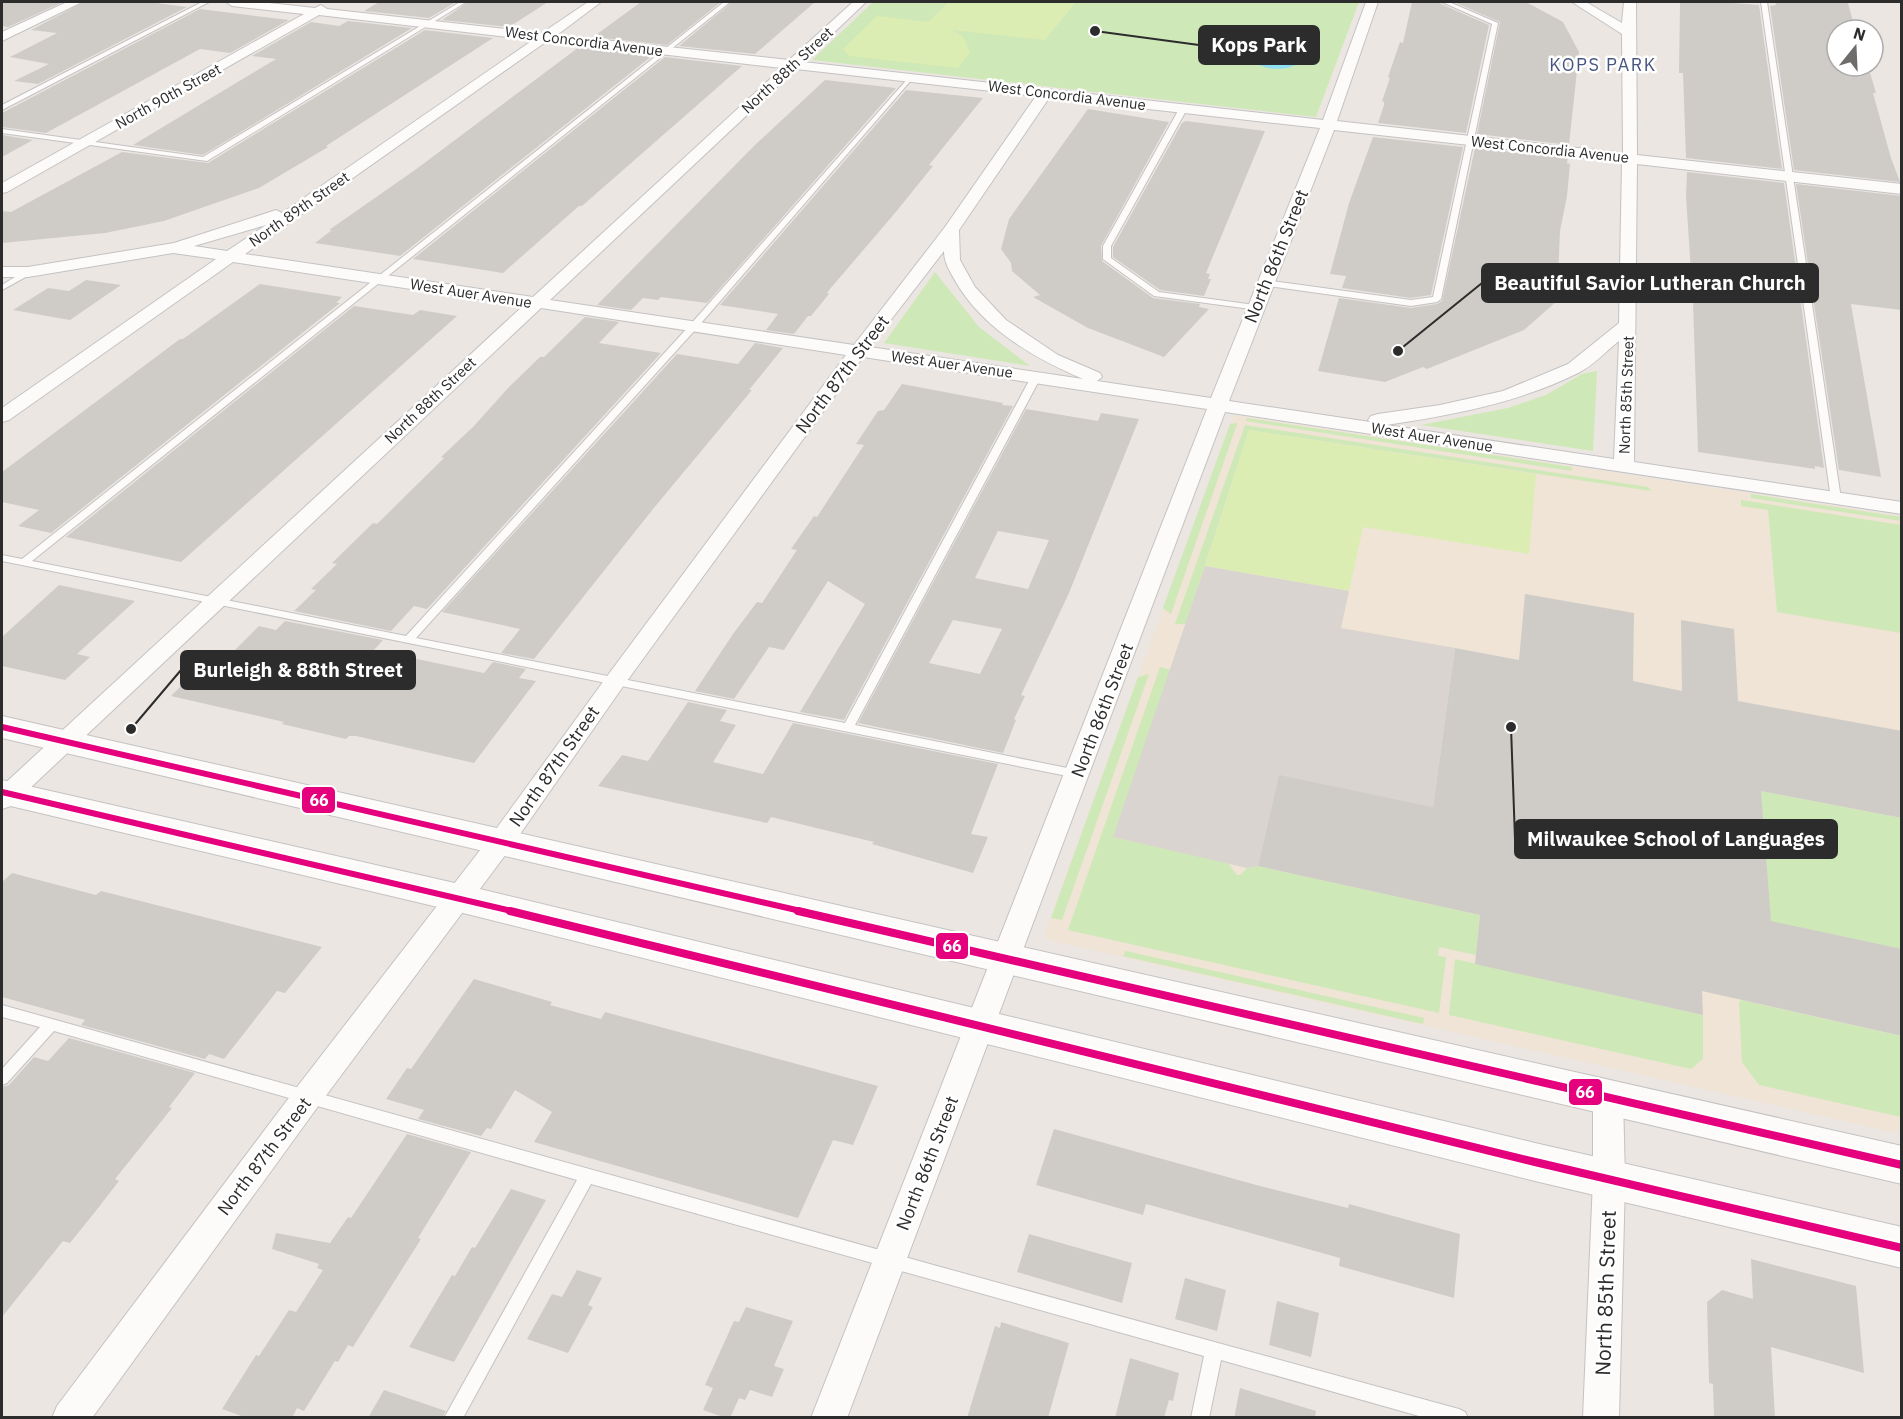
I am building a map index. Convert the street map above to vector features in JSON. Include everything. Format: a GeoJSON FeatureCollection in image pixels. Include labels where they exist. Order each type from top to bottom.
{"type":"FeatureCollection","features":[{"type":"Feature","properties":{"kind":"main road"},"geometry":{"type":"LineString","coordinates":[[2,727],[1902,1165]]}},
{"type":"Feature","properties":{"kind":"main road"},"geometry":{"type":"LineString","coordinates":[[4,795],[459,898],[1609,1180],[1902,1248]]}},
{"type":"Feature","properties":{"kind":"street"},"geometry":{"type":"LineString","coordinates":[[2,37],[76,2]]}},
{"type":"Feature","properties":{"kind":"street","name":"West Concordia Avenue"},"geometry":{"type":"LineString","coordinates":[[232,2],[793,63],[1902,189]]}},
{"type":"Feature","properties":{"kind":"street","name":"North 90th Street"},"geometry":{"type":"LineString","coordinates":[[2,189],[335,2]]}},
{"type":"Feature","properties":{"kind":"street","name":"North 89th Street"},"geometry":{"type":"LineString","coordinates":[[2,416],[595,2]]}},
{"type":"Feature","properties":{"kind":"street","name":"North 88th Street"},"geometry":{"type":"LineString","coordinates":[[4,795],[66,742],[213,602],[860,2]]}},
{"type":"Feature","properties":{"kind":"street","name":"North 86th Street"},"geometry":{"type":"LineString","coordinates":[[829,1418],[1265,282],[1328,124],[1372,2]]}},
{"type":"Feature","properties":{"kind":"street"},"geometry":{"type":"LineString","coordinates":[[1578,2],[1628,32]]}},
{"type":"Feature","properties":{"kind":"street","name":"North 85th Street"},"geometry":{"type":"LineString","coordinates":[[1624,466],[1628,325],[1630,158],[1628,32],[1630,2]]}},
{"type":"Feature","properties":{"kind":"street","name":"North 87th Street"},"geometry":{"type":"LineString","coordinates":[[70,1418],[308,1096],[500,843],[616,680],[859,350],[951,230],[1045,93]]}},
{"type":"Feature","properties":{"kind":"street"},"geometry":{"type":"LineString","coordinates":[[173,248],[253,224],[311,200]]}},
{"type":"Feature","properties":{"kind":"street"},"geometry":{"type":"LineString","coordinates":[[951,230],[952,260],[968,290],[1000,324],[1052,359],[1123,389]]}},
{"type":"Feature","properties":{"kind":"street","name":"West Auer Avenue"},"geometry":{"type":"LineString","coordinates":[[2,272],[28,272],[173,248],[693,327],[1123,389],[1218,406],[1902,508]]}},
{"type":"Feature","properties":{"kind":"street","name":"North 85th Street"},"geometry":{"type":"LineString","coordinates":[[1337,422],[1397,418],[1509,395],[1574,368],[1628,325]]}},
{"type":"Feature","properties":{"kind":"street","name":"North 85th Street"},"geometry":{"type":"LineString","coordinates":[[1601,1418],[1609,1180],[1608,1097]]}},
{"type":"Feature","properties":{"kind":"lane"},"geometry":{"type":"LineString","coordinates":[[2,108],[206,2]]}},
{"type":"Feature","properties":{"kind":"lane"},"geometry":{"type":"LineString","coordinates":[[2,130],[204,159],[463,2]]}},
{"type":"Feature","properties":{"kind":"lane"},"geometry":{"type":"LineString","coordinates":[[23,563],[727,2]]}},
{"type":"Feature","properties":{"kind":"lane"},"geometry":{"type":"LineString","coordinates":[[1265,282],[1411,303],[1437,298],[1495,23],[1445,2]]}},
{"type":"Feature","properties":{"kind":"lane"},"geometry":{"type":"LineString","coordinates":[[1764,2],[1836,498]]}},
{"type":"Feature","properties":{"kind":"lane"},"geometry":{"type":"LineString","coordinates":[[408,640],[693,327],[911,77]]}},
{"type":"Feature","properties":{"kind":"lane"},"geometry":{"type":"LineString","coordinates":[[1182,109],[1107,246],[1107,259],[1157,294],[1255,308]]}},
{"type":"Feature","properties":{"kind":"lane"},"geometry":{"type":"LineString","coordinates":[[2,288],[28,272]]}},
{"type":"Feature","properties":{"kind":"lane"},"geometry":{"type":"LineString","coordinates":[[848,728],[1036,377]]}},
{"type":"Feature","properties":{"kind":"lane"},"geometry":{"type":"LineString","coordinates":[[2,558],[1077,774]]}},
{"type":"Feature","properties":{"kind":"lane"},"geometry":{"type":"LineString","coordinates":[[2,1011],[889,1261],[1459,1418]]}},
{"type":"Feature","properties":{"kind":"lane"},"geometry":{"type":"LineString","coordinates":[[2,1079],[51,1025]]}},
{"type":"Feature","properties":{"kind":"lane"},"geometry":{"type":"LineString","coordinates":[[453,1418],[588,1175]]}},
{"type":"Feature","properties":{"kind":"lane"},"geometry":{"type":"LineString","coordinates":[[1200,1418],[1214,1350]]}},
{"type":"Feature","properties":{"kind":"shaded area"},"geometry":{"type":"Polygon","coordinates":[[[1234,415],[1901,516],[1901,1134],[1043,939],[1234,415]]]}},
{"type":"Feature","properties":{"kind":"shaded area"},"geometry":{"type":"Polygon","coordinates":[[[1205,566],[1349,591],[1341,628],[1455,648],[1433,807],[1279,776],[1258,866],[1247,868],[1113,837],[1205,566]]]}},
{"type":"Feature","properties":{"kind":"green space"},"geometry":{"type":"Polygon","coordinates":[[[873,2],[1359,2],[1316,117],[812,60],[873,2]]]}},
{"type":"Feature","properties":{"kind":"green space"},"geometry":{"type":"Polygon","coordinates":[[[949,2],[1076,2],[1045,40],[952,30],[963,37],[970,52],[958,68],[849,56],[843,49],[877,16],[928,22],[949,2]]]}},
{"type":"Feature","properties":{"kind":"green space"},"geometry":{"type":"Polygon","coordinates":[[[935,272],[979,327],[1030,366],[884,343],[935,272]]]}},
{"type":"Feature","properties":{"kind":"green space"},"geometry":{"type":"Polygon","coordinates":[[[1597,371],[1593,451],[1421,425],[1508,408],[1546,395],[1582,374],[1597,371]]]}},
{"type":"Feature","properties":{"kind":"green space"},"geometry":{"type":"Polygon","coordinates":[[[1247,418],[1572,467],[1572,471],[1246,421],[1247,418]]]}},
{"type":"Feature","properties":{"kind":"green space"},"geometry":{"type":"Polygon","coordinates":[[[1237,423],[1171,614],[1163,608],[1230,424],[1237,423]]]}},
{"type":"Feature","properties":{"kind":"green space"},"geometry":{"type":"Polygon","coordinates":[[[1245,425],[1648,487],[1651,491],[1249,430],[1186,624],[1175,624],[1245,425]]]}},
{"type":"Feature","properties":{"kind":"green space"},"geometry":{"type":"Polygon","coordinates":[[[1249,430],[1536,474],[1529,554],[1363,527],[1349,591],[1205,566],[1249,430]]]}},
{"type":"Feature","properties":{"kind":"green space"},"geometry":{"type":"Polygon","coordinates":[[[1751,494],[1901,517],[1901,521],[1751,498],[1751,494]]]}},
{"type":"Feature","properties":{"kind":"green space"},"geometry":{"type":"Polygon","coordinates":[[[1741,500],[1901,525],[1901,633],[1777,612],[1768,510],[1741,506],[1741,500]]]}},
{"type":"Feature","properties":{"kind":"green space"},"geometry":{"type":"Polygon","coordinates":[[[1160,667],[1171,670],[1113,837],[1228,863],[1237,875],[1247,868],[1258,866],[1480,915],[1476,955],[1439,947],[1438,956],[1446,957],[1439,1013],[1068,930],[1160,667]]]}},
{"type":"Feature","properties":{"kind":"green space"},"geometry":{"type":"Polygon","coordinates":[[[1149,674],[1062,920],[1051,918],[1138,677],[1149,674]]]}},
{"type":"Feature","properties":{"kind":"green space"},"geometry":{"type":"Polygon","coordinates":[[[1761,791],[1901,818],[1901,949],[1738,915],[1768,889],[1761,791]]]}},
{"type":"Feature","properties":{"kind":"green space"},"geometry":{"type":"Polygon","coordinates":[[[1126,951],[1424,1018],[1423,1024],[1123,956],[1126,951]]]}},
{"type":"Feature","properties":{"kind":"green space"},"geometry":{"type":"Polygon","coordinates":[[[1455,959],[1703,1015],[1703,1059],[1691,1069],[1449,1015],[1455,959]]]}},
{"type":"Feature","properties":{"kind":"green space"},"geometry":{"type":"Polygon","coordinates":[[[1741,1000],[1901,1036],[1901,1117],[1759,1085],[1742,1062],[1739,1002],[1741,1000]]]}},
{"type":"Feature","properties":{"kind":"water"},"geometry":{"type":"Polygon","coordinates":[[[1263,52],[1287,53],[1300,61],[1288,68],[1275,69],[1252,61],[1253,56],[1263,52]]]}},
{"type":"Feature","properties":{"kind":"building"},"geometry":{"type":"Polygon","coordinates":[[[2,2],[63,2],[8,27],[2,26],[2,2]]]}},
{"type":"Feature","properties":{"kind":"building"},"geometry":{"type":"Polygon","coordinates":[[[84,2],[149,2],[187,7],[38,84],[14,81],[49,64],[10,57],[57,33],[31,30],[84,2]]]}},
{"type":"Feature","properties":{"kind":"building"},"geometry":{"type":"Polygon","coordinates":[[[379,2],[456,2],[429,18],[364,11],[379,2]]]}},
{"type":"Feature","properties":{"kind":"building"},"geometry":{"type":"Polygon","coordinates":[[[468,2],[548,2],[509,27],[442,20],[468,2]]]}},
{"type":"Feature","properties":{"kind":"building"},"geometry":{"type":"Polygon","coordinates":[[[641,2],[721,2],[667,45],[593,37],[641,2]]]}},
{"type":"Feature","properties":{"kind":"building"},"geometry":{"type":"Polygon","coordinates":[[[732,2],[815,2],[755,54],[679,46],[732,2]]]}},
{"type":"Feature","properties":{"kind":"building"},"geometry":{"type":"Polygon","coordinates":[[[1412,2],[1440,2],[1489,25],[1466,133],[1378,123],[1384,105],[1382,101],[1390,78],[1388,77],[1400,42],[1403,43],[1412,2]]]}},
{"type":"Feature","properties":{"kind":"building"},"geometry":{"type":"Polygon","coordinates":[[[1454,2],[1526,2],[1563,22],[1579,52],[1569,145],[1477,134],[1500,22],[1454,2]]]}},
{"type":"Feature","properties":{"kind":"building"},"geometry":{"type":"Polygon","coordinates":[[[1680,2],[1759,5],[1782,169],[1686,158],[1683,73],[1679,73],[1680,2]]]}},
{"type":"Feature","properties":{"kind":"building"},"geometry":{"type":"Polygon","coordinates":[[[1775,2],[1848,3],[1852,18],[1825,18],[1825,78],[1872,78],[1876,93],[1873,93],[1900,182],[1794,170],[1770,6],[1776,5],[1775,2]]]}},
{"type":"Feature","properties":{"kind":"building"},"geometry":{"type":"Polygon","coordinates":[[[200,9],[289,20],[230,53],[200,49],[46,133],[2,127],[2,113],[200,9]]]}},
{"type":"Feature","properties":{"kind":"building"},"geometry":{"type":"Polygon","coordinates":[[[348,21],[412,28],[203,155],[133,145],[276,59],[252,56],[311,22],[339,26],[348,21]]]}},
{"type":"Feature","properties":{"kind":"building"},"geometry":{"type":"Polygon","coordinates":[[[425,30],[493,38],[326,146],[328,147],[259,188],[164,221],[105,233],[2,243],[2,211],[11,212],[122,152],[208,163],[425,30]]]}},
{"type":"Feature","properties":{"kind":"building"},"geometry":{"type":"Polygon","coordinates":[[[579,47],[653,55],[400,256],[315,243],[332,230],[329,230],[415,170],[579,47]]]}},
{"type":"Feature","properties":{"kind":"building"},"geometry":{"type":"Polygon","coordinates":[[[665,57],[742,66],[503,273],[413,259],[665,57]]]}},
{"type":"Feature","properties":{"kind":"building"},"geometry":{"type":"Polygon","coordinates":[[[825,80],[896,88],[707,303],[661,297],[658,300],[643,298],[631,310],[597,305],[755,145],[825,80]]]}},
{"type":"Feature","properties":{"kind":"building"},"geometry":{"type":"Polygon","coordinates":[[[906,90],[983,98],[929,165],[933,166],[794,334],[766,330],[778,314],[720,305],[906,90]]]}},
{"type":"Feature","properties":{"kind":"building"},"geometry":{"type":"Polygon","coordinates":[[[1088,109],[1169,122],[1101,246],[1102,261],[1153,298],[1200,304],[1199,307],[1209,309],[1164,357],[1088,328],[1033,297],[1040,295],[1012,271],[1011,263],[1001,249],[1009,219],[1088,109]]]}},
{"type":"Feature","properties":{"kind":"building"},"geometry":{"type":"Polygon","coordinates":[[[1186,121],[1265,131],[1206,273],[1210,274],[1208,279],[1211,279],[1204,296],[1160,290],[1113,257],[1113,247],[1182,123],[1186,121]]]}},
{"type":"Feature","properties":{"kind":"building"},"geometry":{"type":"Polygon","coordinates":[[[2,135],[33,140],[2,157],[2,135]]]}},
{"type":"Feature","properties":{"kind":"building"},"geometry":{"type":"Polygon","coordinates":[[[1373,137],[1463,147],[1431,295],[1411,298],[1342,288],[1346,276],[1330,274],[1349,203],[1373,137]]]}},
{"type":"Feature","properties":{"kind":"building"},"geometry":{"type":"Polygon","coordinates":[[[1475,148],[1568,158],[1567,163],[1570,164],[1560,231],[1557,301],[1524,330],[1427,369],[1423,367],[1385,382],[1318,371],[1339,298],[1411,308],[1437,304],[1442,301],[1475,148]]]}},
{"type":"Feature","properties":{"kind":"building"},"geometry":{"type":"Polygon","coordinates":[[[1687,172],[1784,183],[1824,468],[1815,466],[1815,469],[1698,452],[1693,303],[1686,196],[1687,172]]]}},
{"type":"Feature","properties":{"kind":"building"},"geometry":{"type":"Polygon","coordinates":[[[1796,184],[1902,196],[1902,310],[1851,304],[1881,477],[1839,470],[1796,184]]]}},
{"type":"Feature","properties":{"kind":"building"},"geometry":{"type":"Polygon","coordinates":[[[86,280],[121,285],[70,320],[13,310],[48,288],[69,291],[86,280]]]}},
{"type":"Feature","properties":{"kind":"building"},"geometry":{"type":"Polygon","coordinates":[[[260,284],[342,297],[336,303],[340,303],[51,533],[18,526],[39,510],[2,502],[2,472],[180,339],[260,284]]]}},
{"type":"Feature","properties":{"kind":"building"},"geometry":{"type":"Polygon","coordinates":[[[354,306],[413,315],[420,310],[457,316],[181,562],[66,537],[354,306]]]}},
{"type":"Feature","properties":{"kind":"building"},"geometry":{"type":"Polygon","coordinates":[[[585,317],[619,322],[599,343],[661,353],[427,609],[414,606],[391,631],[294,611],[316,590],[311,589],[337,564],[332,563],[373,523],[377,524],[444,458],[441,457],[473,427],[509,387],[585,317]]]}},
{"type":"Feature","properties":{"kind":"building"},"geometry":{"type":"Polygon","coordinates":[[[755,343],[783,348],[749,390],[752,390],[653,509],[534,659],[501,653],[520,629],[442,612],[677,354],[738,364],[755,343]]]}},
{"type":"Feature","properties":{"kind":"building"},"geometry":{"type":"Polygon","coordinates":[[[902,384],[1013,406],[844,720],[800,712],[865,604],[828,581],[784,650],[769,647],[734,699],[695,691],[757,602],[762,603],[797,550],[791,549],[814,516],[817,517],[864,445],[856,444],[878,411],[884,410],[902,384]]]}},
{"type":"Feature","properties":{"kind":"building"},"geometry":{"type":"Polygon","coordinates":[[[1026,409],[1098,421],[1101,413],[1139,419],[1069,593],[1021,695],[1025,696],[1014,719],[1016,720],[1003,753],[858,723],[1026,409]],[[998,531],[975,578],[1028,589],[1049,540],[998,531]],[[953,620],[929,663],[980,674],[1002,629],[953,620]]]}},
{"type":"Feature","properties":{"kind":"building"},"geometry":{"type":"Polygon","coordinates":[[[59,585],[135,601],[77,654],[90,657],[65,680],[2,666],[2,637],[59,585]]]}},
{"type":"Feature","properties":{"kind":"building"},"geometry":{"type":"Polygon","coordinates":[[[1525,594],[1634,613],[1633,681],[1682,691],[1681,620],[1734,629],[1738,701],[1902,731],[1902,818],[1761,791],[1771,921],[1902,949],[1902,1036],[1702,991],[1703,1015],[1475,964],[1480,915],[1258,866],[1279,775],[1433,807],[1455,648],[1519,660],[1525,594]]]}},
{"type":"Feature","properties":{"kind":"building"},"geometry":{"type":"Polygon","coordinates":[[[285,621],[383,640],[374,650],[484,673],[493,662],[526,669],[519,678],[536,681],[474,763],[356,736],[349,736],[346,739],[171,696],[206,661],[221,664],[259,626],[276,630],[285,621]]]}},
{"type":"Feature","properties":{"kind":"building"},"geometry":{"type":"Polygon","coordinates":[[[688,702],[727,710],[720,721],[736,725],[713,762],[763,774],[793,723],[998,764],[971,834],[988,837],[973,873],[872,844],[874,842],[771,817],[767,823],[598,786],[622,755],[648,761],[688,702]]]}},
{"type":"Feature","properties":{"kind":"building"},"geometry":{"type":"Polygon","coordinates":[[[12,873],[96,895],[101,891],[322,947],[285,993],[277,991],[224,1059],[209,1054],[205,1059],[81,1025],[85,1020],[2,997],[2,882],[12,873]]]}},
{"type":"Feature","properties":{"kind":"building"},"geometry":{"type":"Polygon","coordinates":[[[474,979],[552,1002],[550,1005],[601,1019],[605,1012],[878,1086],[853,1145],[833,1140],[798,1218],[534,1142],[552,1112],[515,1090],[491,1129],[487,1128],[481,1136],[418,1119],[424,1110],[386,1099],[407,1068],[411,1069],[474,979]]]}},
{"type":"Feature","properties":{"kind":"building"},"geometry":{"type":"Polygon","coordinates":[[[69,1038],[195,1073],[169,1107],[172,1108],[115,1179],[119,1181],[95,1212],[70,1243],[63,1241],[2,1317],[2,1087],[9,1085],[34,1057],[48,1061],[69,1038]]]}},
{"type":"Feature","properties":{"kind":"building"},"geometry":{"type":"Polygon","coordinates":[[[1054,1129],[1260,1186],[1348,1208],[1349,1204],[1460,1234],[1454,1298],[1339,1266],[1340,1258],[1146,1204],[1143,1215],[1036,1185],[1054,1129]]]}},
{"type":"Feature","properties":{"kind":"building"},"geometry":{"type":"Polygon","coordinates":[[[407,1134],[471,1152],[418,1238],[421,1239],[353,1347],[348,1345],[338,1362],[335,1361],[304,1411],[297,1408],[292,1418],[247,1418],[222,1409],[256,1355],[259,1356],[289,1310],[296,1312],[323,1270],[317,1268],[319,1264],[272,1249],[276,1233],[330,1243],[348,1217],[351,1218],[407,1134]]]}},
{"type":"Feature","properties":{"kind":"building"},"geometry":{"type":"Polygon","coordinates":[[[511,1189],[546,1200],[454,1362],[409,1347],[452,1275],[455,1276],[472,1247],[475,1248],[511,1189]]]}},
{"type":"Feature","properties":{"kind":"building"},"geometry":{"type":"Polygon","coordinates":[[[1029,1234],[1132,1263],[1122,1303],[1017,1272],[1029,1234]]]}},
{"type":"Feature","properties":{"kind":"building"},"geometry":{"type":"Polygon","coordinates":[[[1751,1259],[1856,1286],[1864,1373],[1771,1347],[1775,1418],[1714,1418],[1713,1384],[1709,1383],[1707,1302],[1722,1290],[1753,1299],[1751,1259]]]}},
{"type":"Feature","properties":{"kind":"building"},"geometry":{"type":"Polygon","coordinates":[[[577,1270],[602,1278],[588,1305],[593,1307],[568,1353],[527,1339],[552,1294],[562,1297],[577,1270]]]}},
{"type":"Feature","properties":{"kind":"building"},"geometry":{"type":"Polygon","coordinates":[[[1185,1278],[1226,1290],[1217,1331],[1175,1319],[1185,1278]]]}},
{"type":"Feature","properties":{"kind":"building"},"geometry":{"type":"Polygon","coordinates":[[[1277,1301],[1319,1313],[1311,1357],[1269,1345],[1277,1301]]]}},
{"type":"Feature","properties":{"kind":"building"},"geometry":{"type":"Polygon","coordinates":[[[746,1307],[793,1321],[774,1366],[784,1369],[772,1397],[750,1390],[745,1400],[739,1398],[730,1418],[726,1418],[703,1410],[713,1388],[705,1385],[734,1321],[739,1322],[746,1307]]]}},
{"type":"Feature","properties":{"kind":"building"},"geometry":{"type":"Polygon","coordinates":[[[1001,1322],[1069,1343],[1048,1418],[967,1418],[995,1326],[1000,1328],[1001,1322]]]}},
{"type":"Feature","properties":{"kind":"building"},"geometry":{"type":"Polygon","coordinates":[[[1130,1358],[1179,1373],[1173,1401],[1169,1400],[1164,1418],[1115,1418],[1130,1358]]]}},
{"type":"Feature","properties":{"kind":"building"},"geometry":{"type":"Polygon","coordinates":[[[1240,1388],[1316,1411],[1315,1418],[1234,1418],[1240,1388]]]}},
{"type":"Feature","properties":{"kind":"building"},"geometry":{"type":"Polygon","coordinates":[[[384,1390],[446,1411],[442,1418],[368,1418],[384,1390]]]}},
{"type":"Feature","properties":{"kind":"transit line","name":"66"},"geometry":{"type":"LineString","coordinates":[[2,727],[1902,1165]]}},
{"type":"Feature","properties":{"kind":"transit line","name":"66"},"geometry":{"type":"LineString","coordinates":[[2,792],[459,898],[1535,1162],[1902,1248]]}},
{"type":"Feature","properties":{"kind":"place","name":"Kops Park"},"geometry":{"type":"Point","coordinates":[1095,31]}},
{"type":"Feature","properties":{"kind":"place","name":"Beautiful Savior Lutheran Church"},"geometry":{"type":"Point","coordinates":[1398,351]}},
{"type":"Feature","properties":{"kind":"place","name":"Milwaukee School of Languages"},"geometry":{"type":"Point","coordinates":[1511,727]}},
{"type":"Feature","properties":{"kind":"place","name":"Burleigh & 88th Street"},"geometry":{"type":"Point","coordinates":[131,729]}},
{"type":"Feature","properties":{"kind":"district","name":"KOPS PARK"},"geometry":{"type":"Point","coordinates":[1603,64]}}]}
